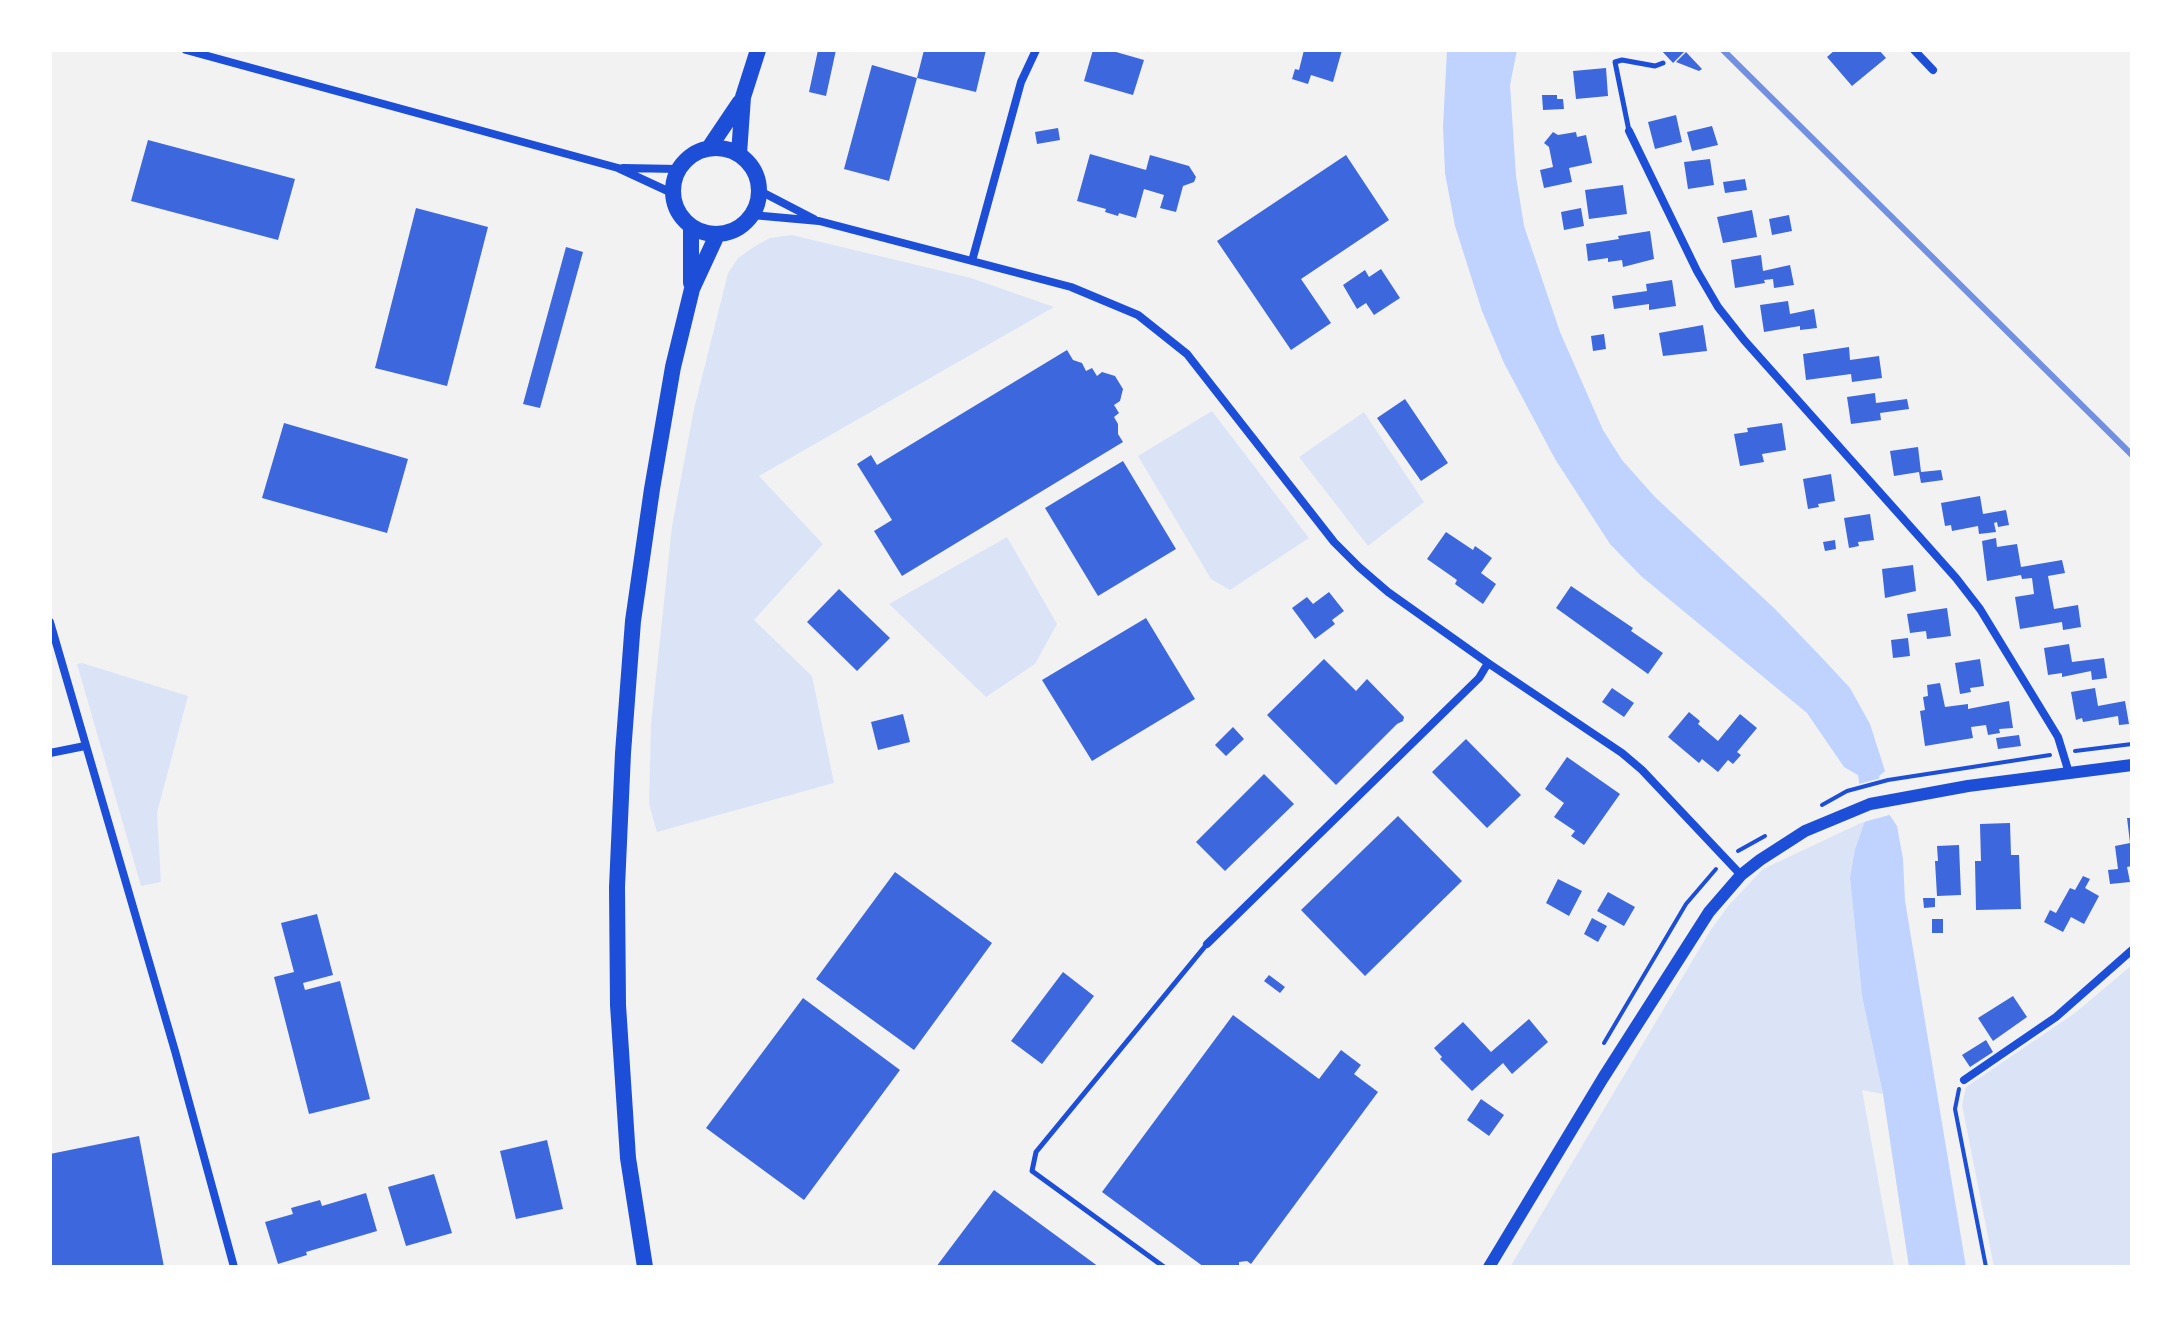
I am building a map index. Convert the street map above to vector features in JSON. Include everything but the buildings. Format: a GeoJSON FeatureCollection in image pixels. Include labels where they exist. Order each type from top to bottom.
{"type":"FeatureCollection","features":[{"type":"Feature","properties":{"kind":"main road"},"geometry":{"type":"LineString","coordinates":[[739,154],[743,97],[758,50]]}},
{"type":"Feature","properties":{"kind":"main road"},"geometry":{"type":"LineString","coordinates":[[709,148],[743,97]]}},
{"type":"Feature","properties":{"kind":"main road"},"geometry":{"type":"LineString","coordinates":[[725,149],[739,154],[756,175],[760,191],[752,215],[731,232],[717,235],[691,227],[675,206],[672,193],[678,169],[696,151],[725,149]]}},
{"type":"Feature","properties":{"kind":"main road"},"geometry":{"type":"LineString","coordinates":[[691,227],[692,289]]}},
{"type":"Feature","properties":{"kind":"main road"},"geometry":{"type":"LineString","coordinates":[[645,1267],[628,1158],[618,1005],[617,887],[623,753],[633,621],[673,367],[692,289],[717,235]]}},
{"type":"Feature","properties":{"kind":"street"},"geometry":{"type":"LineString","coordinates":[[186,50],[618,168],[672,193]]}},
{"type":"Feature","properties":{"kind":"street"},"geometry":{"type":"LineString","coordinates":[[972,261],[1021,82],[1036,50]]}},
{"type":"Feature","properties":{"kind":"street"},"geometry":{"type":"LineString","coordinates":[[1914,50],[1933,70]]}},
{"type":"Feature","properties":{"kind":"street"},"geometry":{"type":"LineString","coordinates":[[1629,131],[1697,271],[1718,307],[1980,609],[2049,722],[2064,753],[2069,773]]}},
{"type":"Feature","properties":{"kind":"street"},"geometry":{"type":"LineString","coordinates":[[618,168],[678,169]]}},
{"type":"Feature","properties":{"kind":"street"},"geometry":{"type":"LineString","coordinates":[[760,191],[819,221]]}},
{"type":"Feature","properties":{"kind":"street"},"geometry":{"type":"LineString","coordinates":[[752,215],[819,221],[1095,296],[1138,315],[1165,334],[1196,365],[1334,542],[1388,592],[1622,753],[1642,770],[1741,875]]}},
{"type":"Feature","properties":{"kind":"street"},"geometry":{"type":"LineString","coordinates":[[50,622],[175,1051],[234,1267]]}},
{"type":"Feature","properties":{"kind":"street"},"geometry":{"type":"LineString","coordinates":[[1207,944],[1468,689],[1488,663]]}},
{"type":"Feature","properties":{"kind":"street"},"geometry":{"type":"LineString","coordinates":[[50,753],[85,746]]}},
{"type":"Feature","properties":{"kind":"street"},"geometry":{"type":"LineString","coordinates":[[1489,1267],[1678,959],[1709,912],[1741,875],[1805,831],[1852,811],[1911,796],[2132,765]]}},
{"type":"Feature","properties":{"kind":"street"},"geometry":{"type":"LineString","coordinates":[[1964,1080],[2056,1017],[2132,950]]}},
{"type":"Feature","properties":{"kind":"lane"},"geometry":{"type":"LineString","coordinates":[[1629,131],[1615,62],[1622,60],[1655,66],[1663,63]]}},
{"type":"Feature","properties":{"kind":"lane"},"geometry":{"type":"LineString","coordinates":[[1164,1267],[1032,1171],[1036,1152],[1207,944]]}},
{"type":"Feature","properties":{"kind":"path"},"geometry":{"type":"LineString","coordinates":[[1847,791],[1908,776],[2132,744]]}},
{"type":"Feature","properties":{"kind":"path"},"geometry":{"type":"LineString","coordinates":[[1964,1080],[1958,1090],[1955,1109],[1986,1267]]}},
{"type":"Feature","properties":{"kind":"shaded area"},"geometry":{"type":"Polygon","coordinates":[[[792,235],[971,278],[1054,307],[759,476],[823,544],[754,620],[812,676],[834,783],[657,832],[649,804],[651,724],[672,526],[694,409],[728,273],[738,258],[755,246],[770,238],[792,235]]]}},
{"type":"Feature","properties":{"kind":"shaded area"},"geometry":{"type":"Polygon","coordinates":[[[1212,411],[1309,538],[1230,590],[1211,579],[1138,456],[1212,411]]]}},
{"type":"Feature","properties":{"kind":"shaded area"},"geometry":{"type":"Polygon","coordinates":[[[1364,412],[1424,502],[1368,546],[1299,457],[1364,412]]]}},
{"type":"Feature","properties":{"kind":"shaded area"},"geometry":{"type":"Polygon","coordinates":[[[1007,537],[1057,624],[1035,664],[986,697],[889,604],[1007,537]]]}},
{"type":"Feature","properties":{"kind":"shaded area"},"geometry":{"type":"Polygon","coordinates":[[[77,664],[188,696],[157,813],[161,882],[141,886],[77,664]]]}},
{"type":"Feature","properties":{"kind":"shaded area"},"geometry":{"type":"Polygon","coordinates":[[[1865,821],[1855,849],[1850,878],[1862,996],[1883,1094],[1862,1090],[1894,1267],[1510,1267],[1710,931],[1729,905],[1763,869],[1865,821]]]}},
{"type":"Feature","properties":{"kind":"shaded area"},"geometry":{"type":"Polygon","coordinates":[[[2132,965],[2132,1267],[1994,1267],[1962,1105],[1966,1087],[2075,1013],[2132,965]]]}},
{"type":"Feature","properties":{"kind":"water"},"geometry":{"type":"Polygon","coordinates":[[[1447,50],[1517,50],[1510,85],[1516,176],[1524,226],[1560,332],[1603,430],[1622,460],[1655,497],[1775,609],[1850,688],[1870,724],[1885,771],[1879,776],[1889,814],[1897,826],[1903,859],[1905,901],[1966,1267],[1909,1267],[1883,1094],[1862,996],[1850,878],[1855,849],[1865,821],[1858,775],[1844,767],[1807,713],[1641,576],[1610,544],[1555,459],[1504,363],[1482,311],[1455,226],[1445,173],[1443,127],[1447,50]]]}},
{"type":"Feature","properties":{"kind":"pier"},"geometry":{"type":"Polygon","coordinates":[[[1885,777],[1893,814],[1860,823],[1855,785],[1885,777]]]}},
{"type":"Feature","properties":{"kind":"railway"},"geometry":{"type":"LineString","coordinates":[[1723,50],[2132,455]]}}]}
